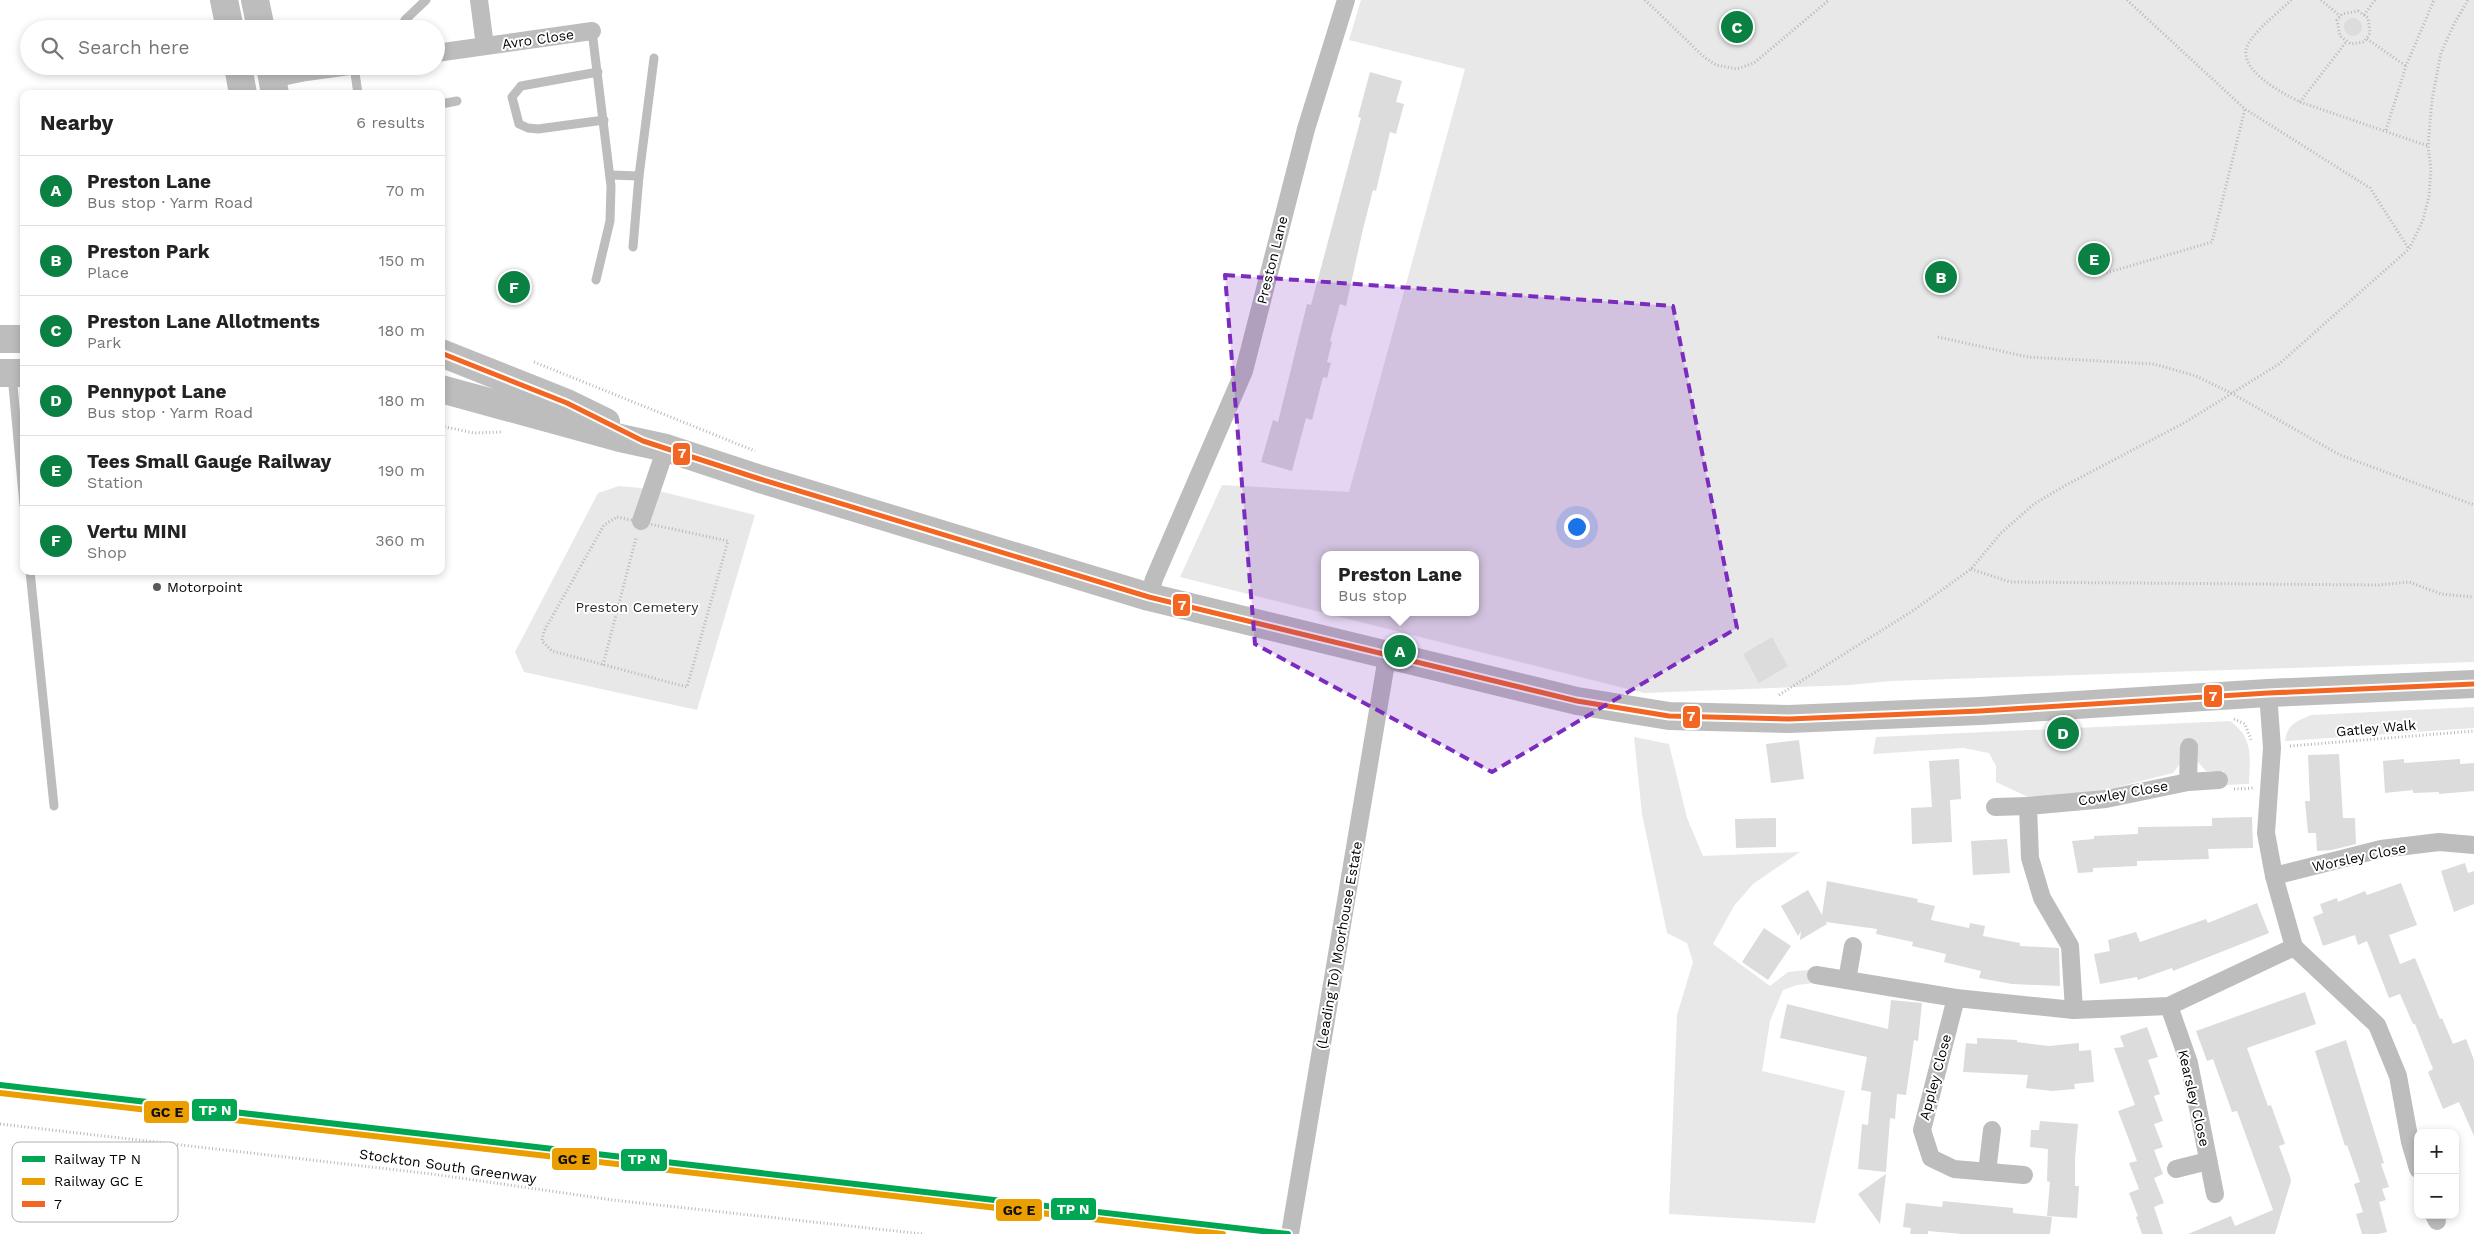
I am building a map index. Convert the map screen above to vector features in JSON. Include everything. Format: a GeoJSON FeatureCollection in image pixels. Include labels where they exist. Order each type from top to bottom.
{"type":"FeatureCollection","features":[{"type":"Feature","properties":{"kind":"main road"},"geometry":{"type":"LineString","coordinates":[[224,0],[228,20]]}},
{"type":"Feature","properties":{"kind":"main road"},"geometry":{"type":"LineString","coordinates":[[255,0],[259,20]]}},
{"type":"Feature","properties":{"kind":"main road"},"geometry":{"type":"LineString","coordinates":[[240,75],[242,90]]}},
{"type":"Feature","properties":{"kind":"main road"},"geometry":{"type":"LineString","coordinates":[[0,339],[20,339]]}},
{"type":"Feature","properties":{"kind":"main road"},"geometry":{"type":"LineString","coordinates":[[445,355],[567,402],[655,445]]}},
{"type":"Feature","properties":{"kind":"main road"},"geometry":{"type":"LineString","coordinates":[[445,390],[620,438],[655,445],[760,480],[1149,597],[1577,701],[1670,716],[1789,718],[1980,711],[2268,692],[2474,684]]}},
{"type":"Feature","properties":{"kind":"street","name":"Avro Close"},"geometry":{"type":"LineString","coordinates":[[479,0],[485,46]]}},
{"type":"Feature","properties":{"kind":"street","name":"Preston Lane"},"geometry":{"type":"LineString","coordinates":[[1149,597],[1154,579],[1244,371],[1306,129],[1346,0]]}},
{"type":"Feature","properties":{"kind":"street","name":"Avro Close"},"geometry":{"type":"LineString","coordinates":[[445,53],[592,31]]}},
{"type":"Feature","properties":{"kind":"street"},"geometry":{"type":"LineString","coordinates":[[272,80],[293,75]]}},
{"type":"Feature","properties":{"kind":"street"},"geometry":{"type":"LineString","coordinates":[[641,520],[655,445]]}},
{"type":"Feature","properties":{"kind":"street","name":"(Leading To) Moorhouse Estate"},"geometry":{"type":"LineString","coordinates":[[1290,1234],[1387,656]]}},
{"type":"Feature","properties":{"kind":"street"},"geometry":{"type":"LineString","coordinates":[[2268,692],[2272,748],[2266,833],[2274,876],[2294,947],[2377,1025],[2398,1076],[2414,1150]]}},
{"type":"Feature","properties":{"kind":"street","name":"Cowley Close"},"geometry":{"type":"LineString","coordinates":[[2188,782],[2189,747]]}},
{"type":"Feature","properties":{"kind":"street","name":"Cowley Close"},"geometry":{"type":"LineString","coordinates":[[1995,807],[2106,799],[2188,782],[2219,780]]}},
{"type":"Feature","properties":{"kind":"street"},"geometry":{"type":"LineString","coordinates":[[2028,806],[2030,858],[2042,898],[2070,946],[2074,1010]]}},
{"type":"Feature","properties":{"kind":"street","name":"Worsley Close"},"geometry":{"type":"LineString","coordinates":[[2274,876],[2381,849],[2439,842],[2474,845]]}},
{"type":"Feature","properties":{"kind":"street"},"geometry":{"type":"LineString","coordinates":[[1847,980],[1853,946]]}},
{"type":"Feature","properties":{"kind":"street"},"geometry":{"type":"LineString","coordinates":[[1816,975],[1956,998],[2074,1010],[2169,1006],[2294,947]]}},
{"type":"Feature","properties":{"kind":"street","name":"Appley Close"},"geometry":{"type":"LineString","coordinates":[[1956,998],[1922,1130],[1931,1158],[1954,1169],[2024,1175]]}},
{"type":"Feature","properties":{"kind":"street","name":"Kearsley Close"},"geometry":{"type":"LineString","coordinates":[[2169,1006],[2189,1063],[2215,1194]]}},
{"type":"Feature","properties":{"kind":"street"},"geometry":{"type":"LineString","coordinates":[[1987,1172],[1992,1130]]}},
{"type":"Feature","properties":{"kind":"street","name":"Kearsley Close"},"geometry":{"type":"LineString","coordinates":[[2176,1169],[2208,1161]]}},
{"type":"Feature","properties":{"kind":"lane"},"geometry":{"type":"LineString","coordinates":[[405,20],[426,0]]}},
{"type":"Feature","properties":{"kind":"lane"},"geometry":{"type":"LineString","coordinates":[[592,31],[610,175],[610,221],[596,280]]}},
{"type":"Feature","properties":{"kind":"lane"},"geometry":{"type":"LineString","coordinates":[[634,247],[639,176],[654,58]]}},
{"type":"Feature","properties":{"kind":"lane"},"geometry":{"type":"LineString","coordinates":[[598,72],[521,86],[512,97],[520,124],[528,128],[538,129],[604,120]]}},
{"type":"Feature","properties":{"kind":"lane"},"geometry":{"type":"LineString","coordinates":[[355,75],[357,90]]}},
{"type":"Feature","properties":{"kind":"lane"},"geometry":{"type":"LineString","coordinates":[[445,103],[457,101]]}},
{"type":"Feature","properties":{"kind":"lane"},"geometry":{"type":"LineString","coordinates":[[610,175],[639,176]]}},
{"type":"Feature","properties":{"kind":"lane"},"geometry":{"type":"LineString","coordinates":[[12,373],[20,461]]}},
{"type":"Feature","properties":{"kind":"lane"},"geometry":{"type":"LineString","coordinates":[[30,575],[54,806]]}},
{"type":"Feature","properties":{"kind":"path"},"geometry":{"type":"LineString","coordinates":[[1645,0],[1704,58],[1716,65],[1736,69],[1754,63],[1829,0]]}},
{"type":"Feature","properties":{"kind":"path"},"geometry":{"type":"LineString","coordinates":[[2127,0],[2245,109],[2370,188],[2409,249]]}},
{"type":"Feature","properties":{"kind":"path"},"geometry":{"type":"LineString","coordinates":[[2291,0],[2249,42],[2246,51],[2250,68],[2257,75],[2300,102],[2428,146]]}},
{"type":"Feature","properties":{"kind":"path"},"geometry":{"type":"LineString","coordinates":[[2320,0],[2340,16]]}},
{"type":"Feature","properties":{"kind":"path"},"geometry":{"type":"LineString","coordinates":[[2364,15],[2375,0]]}},
{"type":"Feature","properties":{"kind":"path"},"geometry":{"type":"LineString","coordinates":[[2386,130],[2406,66],[2434,0]]}},
{"type":"Feature","properties":{"kind":"path"},"geometry":{"type":"LineString","coordinates":[[1774,698],[1914,610],[1971,569],[2001,534],[2034,504],[2066,485],[2184,423],[2279,364],[2409,249],[2423,220],[2429,196],[2431,169],[2428,146],[2432,100],[2441,53],[2454,24],[2468,0]]}},
{"type":"Feature","properties":{"kind":"path"},"geometry":{"type":"LineString","coordinates":[[2358,11],[2368,18],[2370,33],[2367,39],[2364,42],[2351,44],[2346,42],[2340,36],[2337,20],[2340,16],[2358,11]]}},
{"type":"Feature","properties":{"kind":"path"},"geometry":{"type":"LineString","coordinates":[[2367,39],[2406,66]]}},
{"type":"Feature","properties":{"kind":"path"},"geometry":{"type":"LineString","coordinates":[[2300,102],[2346,42]]}},
{"type":"Feature","properties":{"kind":"path"},"geometry":{"type":"LineString","coordinates":[[2094,259],[2099,275],[2212,242],[2245,109]]}},
{"type":"Feature","properties":{"kind":"path"},"geometry":{"type":"LineString","coordinates":[[1938,337],[2028,357],[2154,364],[2196,376],[2233,394],[2340,455],[2474,505]]}},
{"type":"Feature","properties":{"kind":"path"},"geometry":{"type":"LineString","coordinates":[[530,361],[763,454]]}},
{"type":"Feature","properties":{"kind":"path"},"geometry":{"type":"LineString","coordinates":[[445,427],[474,433],[506,433]]}},
{"type":"Feature","properties":{"kind":"path"},"geometry":{"type":"LineString","coordinates":[[617,517],[641,520],[728,540],[687,686],[552,651],[542,641],[544,631],[604,525],[617,517]]}},
{"type":"Feature","properties":{"kind":"path"},"geometry":{"type":"LineString","coordinates":[[603,665],[641,520]]}},
{"type":"Feature","properties":{"kind":"path"},"geometry":{"type":"LineString","coordinates":[[1971,569],[2010,582],[2380,585],[2409,582],[2441,594],[2474,597]]}},
{"type":"Feature","properties":{"kind":"path","name":"Gatley Walk"},"geometry":{"type":"LineString","coordinates":[[2289,746],[2474,731]]}},
{"type":"Feature","properties":{"kind":"path"},"geometry":{"type":"LineString","coordinates":[[2219,780],[2220,789],[2269,788]]}},
{"type":"Feature","properties":{"kind":"path","name":"Stockton South Greenway"},"geometry":{"type":"LineString","coordinates":[[0,1124],[156,1142]]}},
{"type":"Feature","properties":{"kind":"path","name":"Stockton South Greenway"},"geometry":{"type":"LineString","coordinates":[[178,1145],[432,1174],[613,1200],[923,1234]]}},
{"type":"Feature","properties":{"kind":"highlighted area"},"geometry":{"type":"Polygon","coordinates":[[[1225,275],[1673,306],[1737,628],[1492,772],[1255,644],[1225,275]]]}},
{"type":"Feature","properties":{"kind":"green space"},"geometry":{"type":"Polygon","coordinates":[[[1361,0],[2474,0],[2474,662],[1891,681],[1849,685],[1644,693],[1336,616],[1479,616],[1479,551],[1321,551],[1321,612],[1180,577],[1222,485],[1349,492],[1465,69],[1349,40],[1361,0]]]}},
{"type":"Feature","properties":{"kind":"green space","name":"Preston Cemetery"},"geometry":{"type":"Polygon","coordinates":[[[619,486],[651,489],[755,515],[697,710],[524,672],[515,652],[598,493],[619,486]]]}},
{"type":"Feature","properties":{"kind":"green space"},"geometry":{"type":"Polygon","coordinates":[[[2474,707],[2474,728],[2285,741],[2286,735],[2293,724],[2311,715],[2474,707]]]}},
{"type":"Feature","properties":{"kind":"green space"},"geometry":{"type":"Polygon","coordinates":[[[2230,721],[2243,734],[2247,742],[2250,757],[2249,784],[2225,785],[2224,771],[2206,771],[2198,762],[2196,741],[2181,741],[2182,761],[2173,773],[2086,795],[2028,797],[1996,782],[1996,766],[1989,753],[1963,748],[1873,754],[1876,737],[2230,721]]]}},
{"type":"Feature","properties":{"kind":"green space"},"geometry":{"type":"Polygon","coordinates":[[[1634,737],[1669,744],[1687,818],[1703,856],[1800,852],[1753,884],[1734,906],[1713,944],[1770,986],[1788,972],[1817,969],[1814,983],[1797,985],[1783,990],[1770,1021],[1762,1071],[1845,1091],[1815,1223],[1669,1214],[1677,1015],[1693,962],[1687,943],[1667,933],[1642,814],[1634,737]]]}},
{"type":"Feature","properties":{"kind":"building"},"geometry":{"type":"Polygon","coordinates":[[[2353,18],[2359,21],[2362,27],[2359,33],[2353,36],[2347,33],[2344,27],[2347,21],[2353,18]]]}},
{"type":"Feature","properties":{"kind":"building"},"geometry":{"type":"Polygon","coordinates":[[[1370,72],[1402,81],[1396,102],[1404,104],[1396,134],[1390,132],[1376,191],[1373,190],[1346,306],[1340,304],[1330,341],[1332,342],[1327,362],[1331,363],[1327,378],[1323,377],[1312,420],[1306,418],[1292,471],[1261,462],[1273,420],[1278,422],[1307,304],[1311,305],[1361,118],[1358,117],[1370,72]]]}},
{"type":"Feature","properties":{"kind":"building"},"geometry":{"type":"Polygon","coordinates":[[[1772,637],[1788,666],[1759,683],[1743,654],[1772,637]]]}},
{"type":"Feature","properties":{"kind":"building"},"geometry":{"type":"Polygon","coordinates":[[[1799,740],[1804,779],[1771,783],[1766,744],[1799,740]]]}},
{"type":"Feature","properties":{"kind":"building"},"geometry":{"type":"Polygon","coordinates":[[[2339,754],[2343,818],[2355,818],[2356,844],[2332,850],[2317,851],[2316,833],[2308,833],[2305,801],[2310,801],[2308,755],[2339,754]]]}},
{"type":"Feature","properties":{"kind":"building"},"geometry":{"type":"Polygon","coordinates":[[[1959,759],[1961,799],[1950,800],[1952,842],[1912,844],[1911,808],[1932,807],[1929,761],[1959,759]]]}},
{"type":"Feature","properties":{"kind":"building"},"geometry":{"type":"Polygon","coordinates":[[[2404,759],[2404,763],[2460,759],[2460,764],[2474,763],[2474,791],[2439,794],[2439,792],[2413,793],[2413,790],[2385,793],[2383,761],[2404,759]]]}},
{"type":"Feature","properties":{"kind":"building"},"geometry":{"type":"Polygon","coordinates":[[[2252,817],[2253,848],[2208,849],[2209,859],[2137,861],[2137,866],[2093,868],[2093,872],[2078,873],[2072,841],[2094,839],[2094,836],[2138,834],[2138,827],[2212,826],[2212,818],[2252,817]]]}},
{"type":"Feature","properties":{"kind":"building"},"geometry":{"type":"Polygon","coordinates":[[[1776,818],[1776,847],[1736,848],[1735,819],[1776,818]]]}},
{"type":"Feature","properties":{"kind":"building"},"geometry":{"type":"Polygon","coordinates":[[[2007,839],[2010,873],[1973,875],[1971,841],[2007,839]]]}},
{"type":"Feature","properties":{"kind":"building"},"geometry":{"type":"Polygon","coordinates":[[[2465,863],[2468,873],[2474,871],[2474,904],[2454,912],[2441,871],[2465,863]]]}},
{"type":"Feature","properties":{"kind":"building"},"geometry":{"type":"Polygon","coordinates":[[[1827,881],[1918,899],[1917,902],[1935,906],[1931,920],[1969,928],[1970,923],[1985,926],[1983,936],[2020,943],[2020,946],[2059,948],[2060,986],[2012,984],[1979,978],[1981,971],[1944,962],[1946,954],[1912,946],[1913,942],[1876,934],[1877,929],[1826,922],[1827,924],[1800,940],[1801,931],[1798,936],[1781,906],[1808,890],[1822,915],[1827,881]]]}},
{"type":"Feature","properties":{"kind":"building"},"geometry":{"type":"Polygon","coordinates":[[[2401,883],[2417,925],[2389,935],[2400,964],[2415,958],[2440,1019],[2442,1018],[2453,1044],[2466,1039],[2474,1060],[2474,1136],[2459,1102],[2443,1109],[2428,1072],[2433,1069],[2415,1024],[2413,1024],[2400,994],[2389,998],[2367,941],[2358,945],[2355,935],[2323,946],[2313,917],[2323,913],[2320,904],[2337,898],[2338,902],[2365,891],[2367,895],[2401,883]]]}},
{"type":"Feature","properties":{"kind":"building"},"geometry":{"type":"Polygon","coordinates":[[[2257,903],[2269,933],[2173,971],[2172,968],[2138,980],[2137,977],[2100,984],[2094,954],[2110,951],[2108,940],[2136,932],[2140,942],[2206,919],[2208,923],[2257,903]]]}},
{"type":"Feature","properties":{"kind":"building"},"geometry":{"type":"Polygon","coordinates":[[[1764,928],[1791,946],[1768,980],[1742,962],[1764,928]]]}},
{"type":"Feature","properties":{"kind":"building"},"geometry":{"type":"Polygon","coordinates":[[[2305,992],[2316,1024],[2247,1048],[2268,1106],[2271,1105],[2285,1144],[2279,1146],[2291,1181],[2275,1234],[2188,1234],[2231,1216],[2235,1226],[2273,1210],[2237,1111],[2232,1112],[2213,1059],[2207,1061],[2196,1031],[2305,992]]]}},
{"type":"Feature","properties":{"kind":"building"},"geometry":{"type":"Polygon","coordinates":[[[1891,1000],[1922,1003],[1918,1041],[1914,1040],[1906,1095],[1897,1094],[1895,1119],[1890,1118],[1886,1172],[1858,1169],[1862,1124],[1868,1125],[1871,1092],[1861,1090],[1867,1057],[1780,1038],[1787,1004],[1888,1029],[1891,1000]]]}},
{"type":"Feature","properties":{"kind":"building"},"geometry":{"type":"Polygon","coordinates":[[[2147,1027],[2158,1057],[2148,1060],[2160,1094],[2154,1096],[2163,1121],[2154,1124],[2163,1147],[2154,1150],[2163,1174],[2154,1178],[2164,1203],[2154,1207],[2163,1234],[2142,1234],[2136,1217],[2138,1216],[2129,1193],[2139,1189],[2129,1163],[2137,1161],[2118,1111],[2135,1105],[2114,1048],[2124,1047],[2120,1036],[2147,1027]]]}},
{"type":"Feature","properties":{"kind":"building"},"geometry":{"type":"Polygon","coordinates":[[[1977,1038],[2017,1040],[2017,1042],[2049,1046],[2079,1043],[2079,1051],[2091,1050],[2094,1082],[2074,1084],[2075,1089],[2052,1091],[2026,1088],[2028,1075],[1963,1072],[1966,1043],[1977,1044],[1977,1038]]]}},
{"type":"Feature","properties":{"kind":"building"},"geometry":{"type":"Polygon","coordinates":[[[2346,1040],[2384,1163],[2381,1164],[2389,1187],[2382,1189],[2386,1200],[2379,1202],[2387,1232],[2378,1234],[2362,1234],[2356,1214],[2363,1212],[2354,1184],[2360,1182],[2347,1145],[2345,1146],[2315,1051],[2346,1040]]]}},
{"type":"Feature","properties":{"kind":"building"},"geometry":{"type":"Polygon","coordinates":[[[2040,1121],[2078,1124],[2075,1159],[2075,1186],[2079,1186],[2077,1218],[2047,1216],[2050,1182],[2047,1181],[2048,1149],[2030,1147],[2031,1130],[2039,1130],[2040,1121]]]}},
{"type":"Feature","properties":{"kind":"building"},"geometry":{"type":"Polygon","coordinates":[[[1886,1174],[1880,1224],[1858,1194],[1886,1174]]]}},
{"type":"Feature","properties":{"kind":"building"},"geometry":{"type":"Polygon","coordinates":[[[1943,1201],[2013,1208],[2013,1213],[2052,1217],[2050,1234],[1962,1234],[1928,1231],[1928,1234],[1910,1234],[1911,1228],[1903,1227],[1906,1203],[1942,1207],[1943,1201]]]}},
{"type":"Feature","properties":{"kind":"transit line","name":"7"},"geometry":{"type":"LineString","coordinates":[[445,355],[567,403],[643,441],[760,479],[1149,597],[1577,701],[1669,716],[1789,719],[1980,711],[2268,693],[2474,684]]}},
{"type":"Feature","properties":{"kind":"transit line"},"geometry":{"type":"LineString","coordinates":[[0,1085],[1288,1234]]}},
{"type":"Feature","properties":{"kind":"transit line"},"geometry":{"type":"LineString","coordinates":[[0,1093],[1223,1234]]}},
{"type":"Feature","properties":{"kind":"place","name":"Preston Lane Allotments"},"geometry":{"type":"Point","coordinates":[1737,27]}},
{"type":"Feature","properties":{"kind":"place","name":"Tees Small Gauge Railway"},"geometry":{"type":"Point","coordinates":[2094,259]}},
{"type":"Feature","properties":{"kind":"place","name":"Preston Park"},"geometry":{"type":"Point","coordinates":[1941,277]}},
{"type":"Feature","properties":{"kind":"place","name":"Vertu MINI"},"geometry":{"type":"Point","coordinates":[514,287]}},
{"type":"Feature","properties":{"kind":"place","name":"Motorpoint"},"geometry":{"type":"Point","coordinates":[157,587]}},
{"type":"Feature","properties":{"kind":"place","name":"Preston Lane"},"geometry":{"type":"Point","coordinates":[1400,651]}},
{"type":"Feature","properties":{"kind":"place","name":"Pennypot Lane"},"geometry":{"type":"Point","coordinates":[2063,733]}}]}
